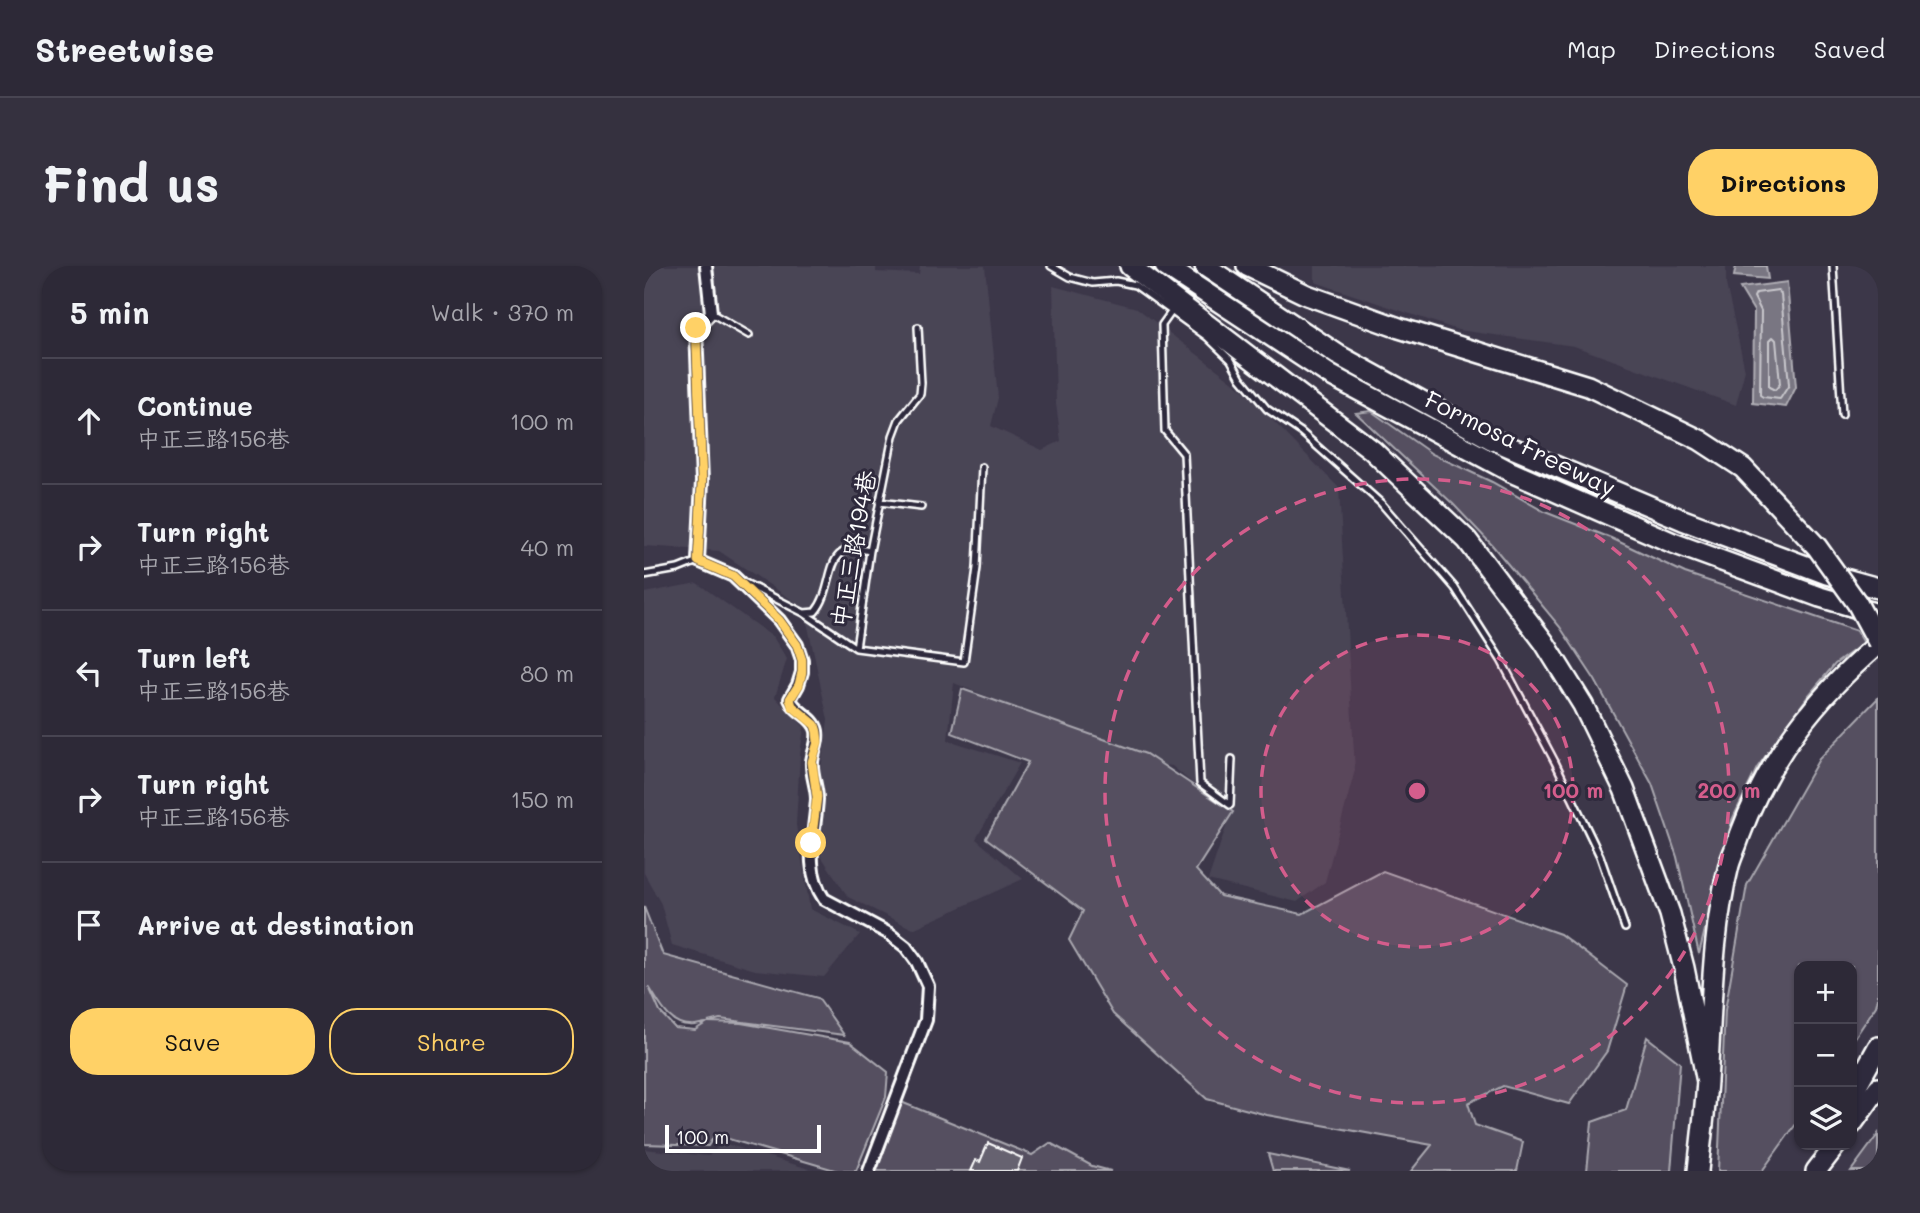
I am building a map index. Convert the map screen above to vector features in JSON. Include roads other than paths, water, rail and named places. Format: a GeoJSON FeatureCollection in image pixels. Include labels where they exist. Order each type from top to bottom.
{"type":"FeatureCollection","features":[{"type":"Feature","properties":{"kind":"highway"},"geometry":{"type":"LineString","coordinates":[[1130,266],[1372,450],[1467,540],[1544,642],[1583,705],[1629,801],[1670,914],[1707,1082]]}},
{"type":"Feature","properties":{"kind":"highway","name":"Formosa Freeway"},"geometry":{"type":"LineString","coordinates":[[1165,266],[1330,375],[1511,472],[1673,543],[1820,597],[1878,614]]}},
{"type":"Feature","properties":{"kind":"highway","name":"Formosa Freeway"},"geometry":{"type":"LineString","coordinates":[[1205,266],[1338,355],[1491,439],[1683,520],[1827,574],[1878,588]]}},
{"type":"Feature","properties":{"kind":"highway"},"geometry":{"type":"LineString","coordinates":[[1247,266],[1307,295],[1399,328],[1588,386],[1700,440],[1743,468],[1817,547],[1857,603],[1878,643],[1821,697],[1786,743],[1753,801],[1730,863],[1716,932],[1707,1082],[1698,1171]]}},
{"type":"Feature","properties":{"kind":"highway"},"geometry":{"type":"LineString","coordinates":[[1856,1087],[1878,1047]]}},
{"type":"Feature","properties":{"kind":"highway"},"geometry":{"type":"LineString","coordinates":[[1857,1117],[1878,1088]]}},
{"type":"Feature","properties":{"kind":"highway"},"geometry":{"type":"LineString","coordinates":[[1807,1171],[1819,1150]]}},
{"type":"Feature","properties":{"kind":"highway"},"geometry":{"type":"LineString","coordinates":[[1816,1171],[1832,1150]]}},
{"type":"Feature","properties":{"kind":"street"},"geometry":{"type":"LineString","coordinates":[[706,266],[711,313],[696,328],[702,481],[698,561],[733,576],[779,620],[797,645],[802,660],[802,672],[799,685],[790,699],[792,706],[815,725],[818,742],[812,762],[817,797],[811,843],[812,871],[817,889],[824,899],[888,933],[906,947],[917,962],[928,986],[926,1020],[902,1077],[869,1171]]}},
{"type":"Feature","properties":{"kind":"lane"},"geometry":{"type":"LineString","coordinates":[[1051,266],[1070,277],[1093,283],[1116,281],[1135,285],[1207,337],[1231,360],[1241,378],[1267,408],[1301,432],[1381,503],[1455,588],[1501,660],[1555,762],[1600,856],[1625,928]]}},
{"type":"Feature","properties":{"kind":"lane"},"geometry":{"type":"LineString","coordinates":[[1833,266],[1842,415]]}},
{"type":"Feature","properties":{"kind":"lane"},"geometry":{"type":"LineString","coordinates":[[1172,311],[1163,325],[1165,431],[1184,454],[1200,783],[1230,804],[1232,759]]}},
{"type":"Feature","properties":{"kind":"lane"},"geometry":{"type":"LineString","coordinates":[[711,313],[749,335]]}},
{"type":"Feature","properties":{"kind":"lane","name":"中正三路194巷"},"geometry":{"type":"LineString","coordinates":[[918,327],[920,394],[899,420],[893,436],[870,551],[856,648],[964,662],[977,568],[982,467]]}},
{"type":"Feature","properties":{"kind":"lane"},"geometry":{"type":"LineString","coordinates":[[879,502],[921,507]]}},
{"type":"Feature","properties":{"kind":"lane"},"geometry":{"type":"LineString","coordinates":[[804,613],[816,612],[824,602],[838,555],[855,547],[870,551]]}},
{"type":"Feature","properties":{"kind":"lane"},"geometry":{"type":"LineString","coordinates":[[644,575],[678,569],[698,561]]}},
{"type":"Feature","properties":{"kind":"lane"},"geometry":{"type":"LineString","coordinates":[[733,576],[804,613],[856,648]]}},
{"type":"Feature","properties":{"kind":"water"},"geometry":{"type":"Polygon","coordinates":[[[1736,266],[1766,266],[1768,279],[1734,276],[1736,266]]]}},
{"type":"Feature","properties":{"kind":"water"},"geometry":{"type":"Polygon","coordinates":[[[1787,282],[1796,387],[1786,407],[1753,403],[1754,311],[1740,288],[1787,282]]]}}]}
